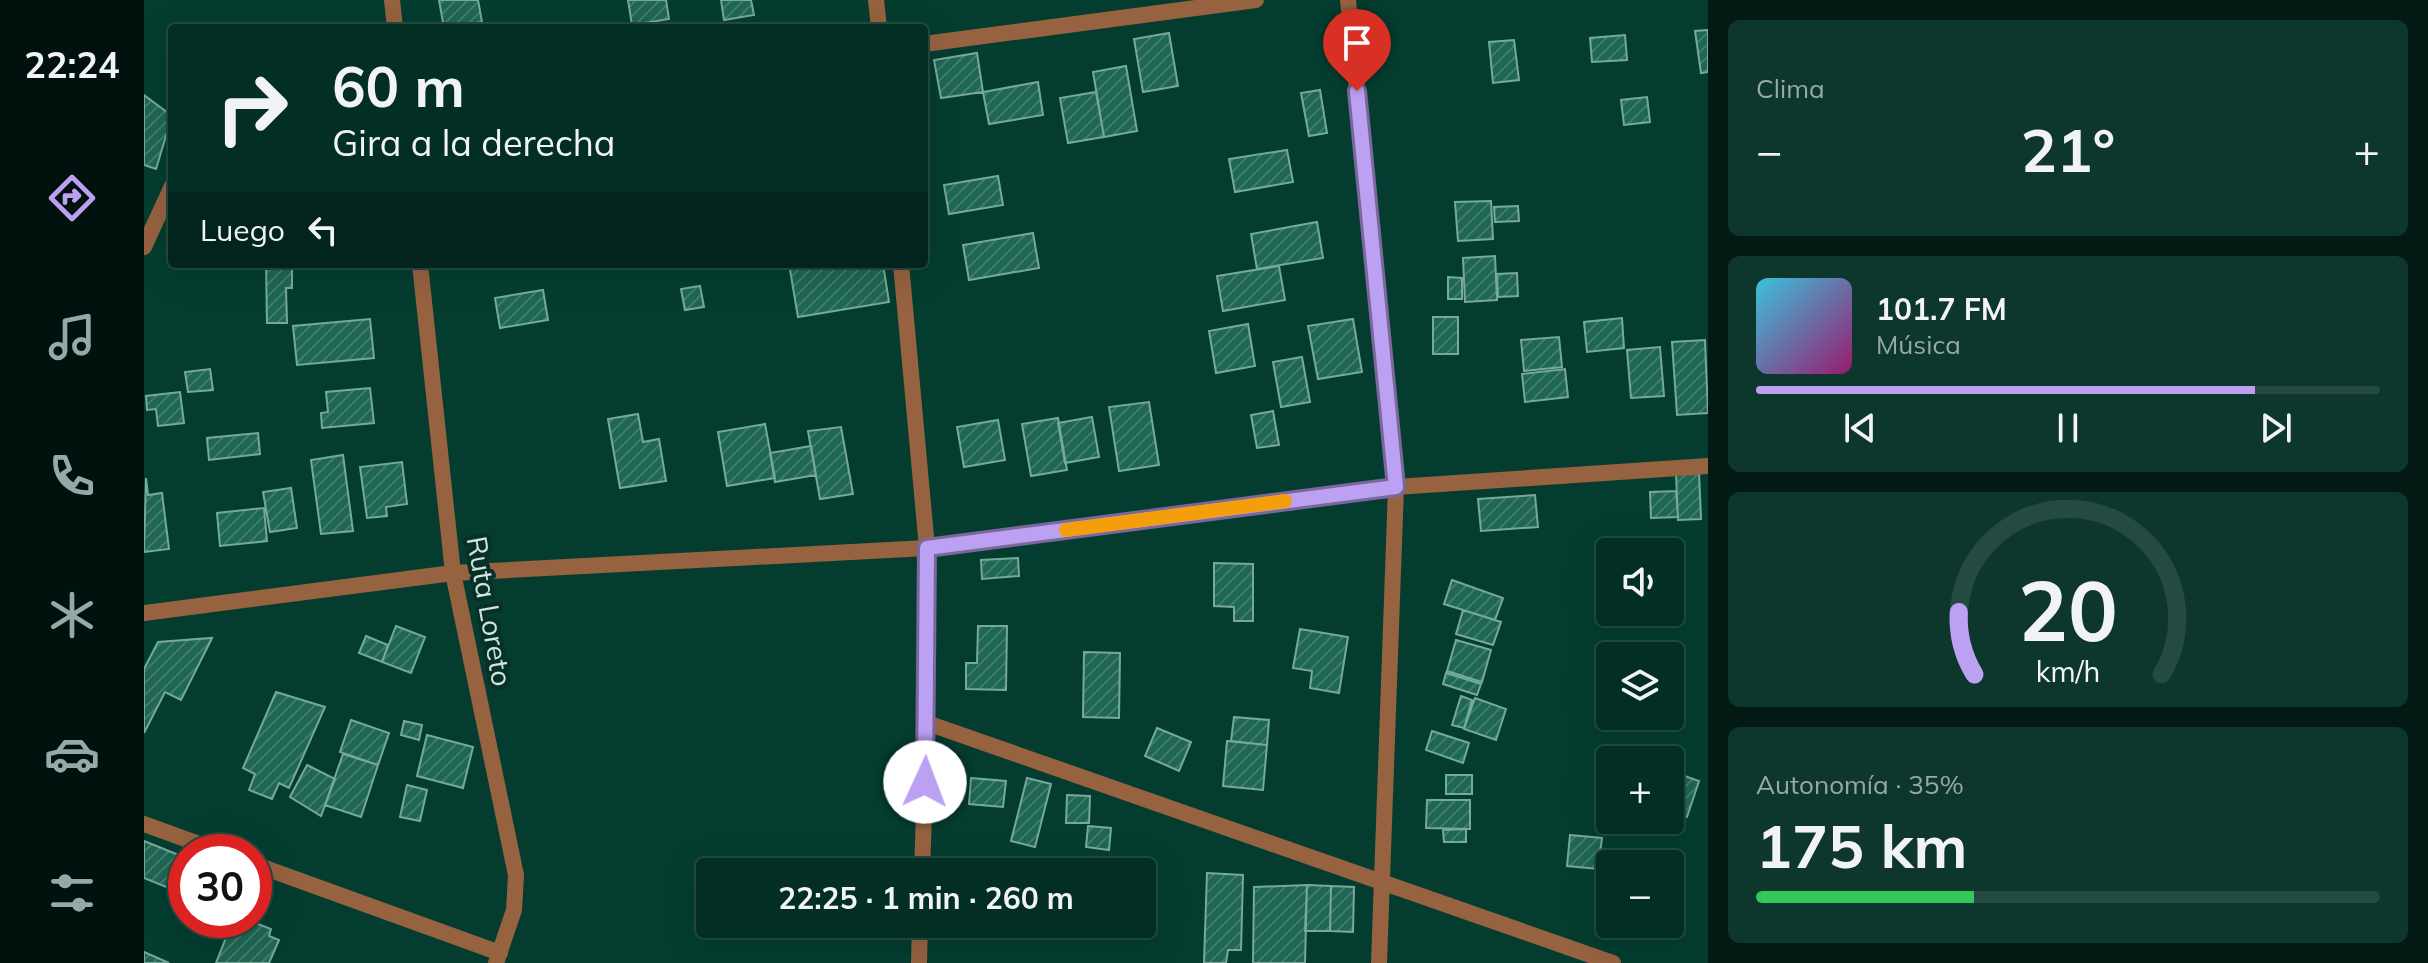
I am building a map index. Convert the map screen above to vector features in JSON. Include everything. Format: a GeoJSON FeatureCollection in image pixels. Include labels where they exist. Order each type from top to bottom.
{"type":"FeatureCollection","features":[{"type":"Feature","properties":{"kind":"street"},"geometry":{"type":"LineString","coordinates":[[392,0],[395,24]]}},
{"type":"Feature","properties":{"kind":"street"},"geometry":{"type":"LineString","coordinates":[[876,0],[879,24]]}},
{"type":"Feature","properties":{"kind":"street"},"geometry":{"type":"LineString","coordinates":[[928,43],[1256,0]]}},
{"type":"Feature","properties":{"kind":"street"},"geometry":{"type":"LineString","coordinates":[[1348,0],[1396,487],[1379,963]]}},
{"type":"Feature","properties":{"kind":"street"},"geometry":{"type":"LineString","coordinates":[[144,247],[168,195]]}},
{"type":"Feature","properties":{"kind":"street","name":"Ruta Loreto"},"geometry":{"type":"LineString","coordinates":[[420,268],[453,573],[516,875],[514,910],[498,958]]}},
{"type":"Feature","properties":{"kind":"street"},"geometry":{"type":"LineString","coordinates":[[901,268],[927,548],[927,723],[922,858]]}},
{"type":"Feature","properties":{"kind":"street"},"geometry":{"type":"LineString","coordinates":[[144,613],[453,573],[927,548],[1396,487],[1708,466]]}},
{"type":"Feature","properties":{"kind":"street"},"geometry":{"type":"LineString","coordinates":[[927,723],[1613,963]]}},
{"type":"Feature","properties":{"kind":"street"},"geometry":{"type":"LineString","coordinates":[[144,824],[172,834]]}},
{"type":"Feature","properties":{"kind":"street"},"geometry":{"type":"LineString","coordinates":[[272,871],[498,958]]}},
{"type":"Feature","properties":{"kind":"street"},"geometry":{"type":"LineString","coordinates":[[919,963],[920,938]]}},
{"type":"Feature","properties":{"kind":"building"},"geometry":{"type":"Polygon","coordinates":[[[439,0],[478,0],[482,22],[443,24],[439,0]]]}},
{"type":"Feature","properties":{"kind":"building"},"geometry":{"type":"Polygon","coordinates":[[[628,0],[666,0],[669,19],[632,24],[628,0]]]}},
{"type":"Feature","properties":{"kind":"building"},"geometry":{"type":"Polygon","coordinates":[[[721,0],[751,0],[754,15],[724,20],[721,0]]]}},
{"type":"Feature","properties":{"kind":"building"},"geometry":{"type":"Polygon","coordinates":[[[1708,30],[1708,72],[1701,73],[1695,31],[1708,30]]]}},
{"type":"Feature","properties":{"kind":"building"},"geometry":{"type":"Polygon","coordinates":[[[1169,33],[1178,86],[1143,92],[1134,39],[1169,33]]]}},
{"type":"Feature","properties":{"kind":"building"},"geometry":{"type":"Polygon","coordinates":[[[1625,35],[1627,60],[1592,62],[1590,38],[1625,35]]]}},
{"type":"Feature","properties":{"kind":"building"},"geometry":{"type":"Polygon","coordinates":[[[1514,40],[1519,80],[1493,83],[1489,42],[1514,40]]]}},
{"type":"Feature","properties":{"kind":"building"},"geometry":{"type":"Polygon","coordinates":[[[977,53],[983,92],[941,98],[934,60],[977,53]]]}},
{"type":"Feature","properties":{"kind":"building"},"geometry":{"type":"Polygon","coordinates":[[[1126,66],[1137,131],[1104,137],[1093,72],[1126,66]]]}},
{"type":"Feature","properties":{"kind":"building"},"geometry":{"type":"Polygon","coordinates":[[[1038,82],[1043,115],[989,124],[983,92],[1038,82]]]}},
{"type":"Feature","properties":{"kind":"building"},"geometry":{"type":"Polygon","coordinates":[[[1320,90],[1327,133],[1309,136],[1301,93],[1320,90]]]}},
{"type":"Feature","properties":{"kind":"building"},"geometry":{"type":"Polygon","coordinates":[[[1096,92],[1104,137],[1068,143],[1060,98],[1096,92]]]}},
{"type":"Feature","properties":{"kind":"building"},"geometry":{"type":"Polygon","coordinates":[[[144,95],[168,113],[168,129],[156,169],[144,165],[144,95]]]}},
{"type":"Feature","properties":{"kind":"building"},"geometry":{"type":"Polygon","coordinates":[[[1647,97],[1650,122],[1624,125],[1621,100],[1647,97]]]}},
{"type":"Feature","properties":{"kind":"building"},"geometry":{"type":"Polygon","coordinates":[[[1287,150],[1293,182],[1235,192],[1229,159],[1287,150]]]}},
{"type":"Feature","properties":{"kind":"building"},"geometry":{"type":"Polygon","coordinates":[[[998,176],[1003,205],[949,214],[944,185],[998,176]]]}},
{"type":"Feature","properties":{"kind":"building"},"geometry":{"type":"Polygon","coordinates":[[[1491,201],[1493,239],[1458,241],[1455,202],[1491,201]]]}},
{"type":"Feature","properties":{"kind":"building"},"geometry":{"type":"Polygon","coordinates":[[[1518,206],[1519,221],[1495,222],[1494,207],[1518,206]]]}},
{"type":"Feature","properties":{"kind":"building"},"geometry":{"type":"Polygon","coordinates":[[[1317,222],[1323,258],[1257,269],[1251,234],[1317,222]]]}},
{"type":"Feature","properties":{"kind":"building"},"geometry":{"type":"Polygon","coordinates":[[[1033,233],[1039,268],[969,280],[963,245],[1033,233]]]}},
{"type":"Feature","properties":{"kind":"building"},"geometry":{"type":"Polygon","coordinates":[[[1495,256],[1497,300],[1465,302],[1463,258],[1495,256]]]}},
{"type":"Feature","properties":{"kind":"building"},"geometry":{"type":"Polygon","coordinates":[[[1279,266],[1285,300],[1223,311],[1217,276],[1279,266]]]}},
{"type":"Feature","properties":{"kind":"building"},"geometry":{"type":"Polygon","coordinates":[[[266,268],[292,268],[292,288],[286,288],[287,323],[267,323],[266,268]]]}},
{"type":"Feature","properties":{"kind":"building"},"geometry":{"type":"Polygon","coordinates":[[[790,268],[884,268],[889,302],[798,317],[790,268]]]}},
{"type":"Feature","properties":{"kind":"building"},"geometry":{"type":"Polygon","coordinates":[[[1517,273],[1518,296],[1498,297],[1497,274],[1517,273]]]}},
{"type":"Feature","properties":{"kind":"building"},"geometry":{"type":"Polygon","coordinates":[[[1448,277],[1462,278],[1462,299],[1448,299],[1448,277]]]}},
{"type":"Feature","properties":{"kind":"building"},"geometry":{"type":"Polygon","coordinates":[[[700,286],[704,307],[685,310],[681,289],[700,286]]]}},
{"type":"Feature","properties":{"kind":"building"},"geometry":{"type":"Polygon","coordinates":[[[543,290],[548,320],[500,328],[495,298],[543,290]]]}},
{"type":"Feature","properties":{"kind":"building"},"geometry":{"type":"Polygon","coordinates":[[[1433,317],[1458,317],[1458,354],[1433,354],[1433,317]]]}},
{"type":"Feature","properties":{"kind":"building"},"geometry":{"type":"Polygon","coordinates":[[[1622,318],[1624,348],[1587,352],[1584,322],[1622,318]]]}},
{"type":"Feature","properties":{"kind":"building"},"geometry":{"type":"Polygon","coordinates":[[[370,319],[374,358],[297,365],[293,326],[370,319]]]}},
{"type":"Feature","properties":{"kind":"building"},"geometry":{"type":"Polygon","coordinates":[[[1353,319],[1362,372],[1318,379],[1308,326],[1353,319]]]}},
{"type":"Feature","properties":{"kind":"building"},"geometry":{"type":"Polygon","coordinates":[[[1248,324],[1255,366],[1216,373],[1209,331],[1248,324]]]}},
{"type":"Feature","properties":{"kind":"building"},"geometry":{"type":"Polygon","coordinates":[[[1559,337],[1562,367],[1524,371],[1521,340],[1559,337]]]}},
{"type":"Feature","properties":{"kind":"building"},"geometry":{"type":"Polygon","coordinates":[[[1705,340],[1708,413],[1677,415],[1672,342],[1705,340]]]}},
{"type":"Feature","properties":{"kind":"building"},"geometry":{"type":"Polygon","coordinates":[[[1660,347],[1664,396],[1631,398],[1627,350],[1660,347]]]}},
{"type":"Feature","properties":{"kind":"building"},"geometry":{"type":"Polygon","coordinates":[[[1302,357],[1310,402],[1281,407],[1273,362],[1302,357]]]}},
{"type":"Feature","properties":{"kind":"building"},"geometry":{"type":"Polygon","coordinates":[[[210,369],[213,390],[188,392],[185,372],[210,369]]]}},
{"type":"Feature","properties":{"kind":"building"},"geometry":{"type":"Polygon","coordinates":[[[1565,369],[1568,397],[1525,402],[1522,374],[1565,369]]]}},
{"type":"Feature","properties":{"kind":"building"},"geometry":{"type":"Polygon","coordinates":[[[370,388],[374,423],[322,428],[321,413],[328,412],[326,392],[370,388]]]}},
{"type":"Feature","properties":{"kind":"building"},"geometry":{"type":"Polygon","coordinates":[[[180,392],[184,423],[158,426],[156,409],[147,410],[146,396],[180,392]]]}},
{"type":"Feature","properties":{"kind":"building"},"geometry":{"type":"Polygon","coordinates":[[[1149,402],[1159,465],[1119,471],[1109,407],[1149,402]]]}},
{"type":"Feature","properties":{"kind":"building"},"geometry":{"type":"Polygon","coordinates":[[[1273,411],[1279,445],[1257,448],[1251,415],[1273,411]]]}},
{"type":"Feature","properties":{"kind":"building"},"geometry":{"type":"Polygon","coordinates":[[[638,414],[643,442],[659,439],[666,481],[620,488],[608,419],[638,414]]]}},
{"type":"Feature","properties":{"kind":"building"},"geometry":{"type":"Polygon","coordinates":[[[1092,417],[1099,457],[1065,463],[1058,423],[1092,417]]]}},
{"type":"Feature","properties":{"kind":"building"},"geometry":{"type":"Polygon","coordinates":[[[1058,418],[1067,470],[1031,476],[1022,424],[1058,418]]]}},
{"type":"Feature","properties":{"kind":"building"},"geometry":{"type":"Polygon","coordinates":[[[998,420],[1005,460],[964,467],[957,427],[998,420]]]}},
{"type":"Feature","properties":{"kind":"building"},"geometry":{"type":"Polygon","coordinates":[[[765,424],[775,478],[727,486],[718,432],[765,424]]]}},
{"type":"Feature","properties":{"kind":"building"},"geometry":{"type":"Polygon","coordinates":[[[841,427],[853,494],[820,499],[808,431],[841,427]]]}},
{"type":"Feature","properties":{"kind":"building"},"geometry":{"type":"Polygon","coordinates":[[[258,433],[260,454],[209,460],[207,438],[258,433]]]}},
{"type":"Feature","properties":{"kind":"building"},"geometry":{"type":"Polygon","coordinates":[[[811,446],[816,475],[775,482],[770,453],[811,446]]]}},
{"type":"Feature","properties":{"kind":"building"},"geometry":{"type":"Polygon","coordinates":[[[343,455],[353,531],[321,534],[311,460],[343,455]]]}},
{"type":"Feature","properties":{"kind":"building"},"geometry":{"type":"Polygon","coordinates":[[[402,462],[407,504],[386,507],[387,516],[367,518],[360,467],[402,462]]]}},
{"type":"Feature","properties":{"kind":"building"},"geometry":{"type":"Polygon","coordinates":[[[1699,472],[1701,519],[1678,520],[1676,473],[1699,472]]]}},
{"type":"Feature","properties":{"kind":"building"},"geometry":{"type":"Polygon","coordinates":[[[146,478],[148,495],[162,493],[169,549],[144,552],[146,478]]]}},
{"type":"Feature","properties":{"kind":"building"},"geometry":{"type":"Polygon","coordinates":[[[291,488],[297,528],[270,532],[263,492],[291,488]]]}},
{"type":"Feature","properties":{"kind":"building"},"geometry":{"type":"Polygon","coordinates":[[[1676,491],[1678,517],[1651,518],[1650,492],[1676,491]]]}},
{"type":"Feature","properties":{"kind":"building"},"geometry":{"type":"Polygon","coordinates":[[[1535,495],[1538,527],[1481,531],[1478,499],[1535,495]]]}},
{"type":"Feature","properties":{"kind":"building"},"geometry":{"type":"Polygon","coordinates":[[[264,508],[267,541],[220,546],[217,513],[264,508]]]}},
{"type":"Feature","properties":{"kind":"building"},"geometry":{"type":"Polygon","coordinates":[[[1018,558],[1019,576],[982,579],[981,560],[1018,558]]]}},
{"type":"Feature","properties":{"kind":"building"},"geometry":{"type":"Polygon","coordinates":[[[1214,563],[1253,564],[1253,621],[1234,621],[1234,607],[1214,606],[1214,563]]]}},
{"type":"Feature","properties":{"kind":"building"},"geometry":{"type":"Polygon","coordinates":[[[1452,580],[1503,598],[1495,620],[1444,604],[1452,580]]]}},
{"type":"Feature","properties":{"kind":"building"},"geometry":{"type":"Polygon","coordinates":[[[1463,610],[1501,622],[1493,645],[1456,634],[1463,610]]]}},
{"type":"Feature","properties":{"kind":"building"},"geometry":{"type":"Polygon","coordinates":[[[396,626],[425,637],[411,673],[382,662],[396,626]]]}},
{"type":"Feature","properties":{"kind":"building"},"geometry":{"type":"Polygon","coordinates":[[[978,626],[1007,626],[1006,690],[966,689],[966,663],[977,663],[978,626]]]}},
{"type":"Feature","properties":{"kind":"building"},"geometry":{"type":"Polygon","coordinates":[[[1300,629],[1348,637],[1339,693],[1310,688],[1312,671],[1293,668],[1300,629]]]}},
{"type":"Feature","properties":{"kind":"building"},"geometry":{"type":"Polygon","coordinates":[[[366,636],[388,645],[382,662],[359,653],[366,636]]]}},
{"type":"Feature","properties":{"kind":"building"},"geometry":{"type":"Polygon","coordinates":[[[212,638],[181,700],[165,692],[144,733],[144,669],[158,642],[212,638]]]}},
{"type":"Feature","properties":{"kind":"building"},"geometry":{"type":"Polygon","coordinates":[[[1456,640],[1491,650],[1482,682],[1447,671],[1456,640]]]}},
{"type":"Feature","properties":{"kind":"building"},"geometry":{"type":"Polygon","coordinates":[[[1084,652],[1120,653],[1119,718],[1083,717],[1084,652]]]}},
{"type":"Feature","properties":{"kind":"building"},"geometry":{"type":"Polygon","coordinates":[[[1446,673],[1481,684],[1477,695],[1443,684],[1446,673]]]}},
{"type":"Feature","properties":{"kind":"building"},"geometry":{"type":"Polygon","coordinates":[[[276,692],[325,707],[289,788],[279,783],[272,799],[249,790],[255,774],[243,768],[276,692]]]}},
{"type":"Feature","properties":{"kind":"building"},"geometry":{"type":"Polygon","coordinates":[[[1461,696],[1472,700],[1464,728],[1452,725],[1461,696]]]}},
{"type":"Feature","properties":{"kind":"building"},"geometry":{"type":"Polygon","coordinates":[[[1475,698],[1506,709],[1496,740],[1464,729],[1475,698]]]}},
{"type":"Feature","properties":{"kind":"building"},"geometry":{"type":"Polygon","coordinates":[[[1234,717],[1269,720],[1267,745],[1231,741],[1234,717]]]}},
{"type":"Feature","properties":{"kind":"building"},"geometry":{"type":"Polygon","coordinates":[[[351,720],[389,733],[378,765],[340,752],[351,720]]]}},
{"type":"Feature","properties":{"kind":"building"},"geometry":{"type":"Polygon","coordinates":[[[404,721],[422,725],[419,740],[401,735],[404,721]]]}},
{"type":"Feature","properties":{"kind":"building"},"geometry":{"type":"Polygon","coordinates":[[[1157,728],[1191,742],[1179,771],[1145,756],[1157,728]]]}},
{"type":"Feature","properties":{"kind":"building"},"geometry":{"type":"Polygon","coordinates":[[[1432,731],[1469,743],[1463,763],[1426,750],[1432,731]]]}},
{"type":"Feature","properties":{"kind":"building"},"geometry":{"type":"Polygon","coordinates":[[[427,735],[473,747],[463,788],[417,776],[427,735]]]}},
{"type":"Feature","properties":{"kind":"building"},"geometry":{"type":"Polygon","coordinates":[[[1227,741],[1267,745],[1263,790],[1223,786],[1227,741]]]}},
{"type":"Feature","properties":{"kind":"building"},"geometry":{"type":"Polygon","coordinates":[[[343,754],[378,765],[361,817],[325,805],[343,754]]]}},
{"type":"Feature","properties":{"kind":"building"},"geometry":{"type":"Polygon","coordinates":[[[307,765],[335,779],[321,816],[290,797],[307,765]]]}},
{"type":"Feature","properties":{"kind":"building"},"geometry":{"type":"Polygon","coordinates":[[[1446,775],[1472,775],[1472,794],[1446,794],[1446,775]]]}},
{"type":"Feature","properties":{"kind":"building"},"geometry":{"type":"Polygon","coordinates":[[[1684,776],[1699,781],[1687,817],[1684,816],[1684,776]]]}},
{"type":"Feature","properties":{"kind":"building"},"geometry":{"type":"Polygon","coordinates":[[[971,778],[1006,781],[1003,807],[969,804],[971,778]]]}},
{"type":"Feature","properties":{"kind":"building"},"geometry":{"type":"Polygon","coordinates":[[[1027,778],[1051,784],[1035,847],[1011,841],[1027,778]]]}},
{"type":"Feature","properties":{"kind":"building"},"geometry":{"type":"Polygon","coordinates":[[[407,785],[427,790],[420,821],[400,817],[407,785]]]}},
{"type":"Feature","properties":{"kind":"building"},"geometry":{"type":"Polygon","coordinates":[[[1067,795],[1090,796],[1089,823],[1066,823],[1067,795]]]}},
{"type":"Feature","properties":{"kind":"building"},"geometry":{"type":"Polygon","coordinates":[[[1427,800],[1470,800],[1470,829],[1426,828],[1427,800]]]}},
{"type":"Feature","properties":{"kind":"building"},"geometry":{"type":"Polygon","coordinates":[[[1088,826],[1111,828],[1109,850],[1086,847],[1088,826]]]}},
{"type":"Feature","properties":{"kind":"building"},"geometry":{"type":"Polygon","coordinates":[[[1466,829],[1466,842],[1444,842],[1443,830],[1466,829]]]}},
{"type":"Feature","properties":{"kind":"building"},"geometry":{"type":"Polygon","coordinates":[[[1570,835],[1602,838],[1600,850],[1596,850],[1596,869],[1567,866],[1570,835]]]}},
{"type":"Feature","properties":{"kind":"building"},"geometry":{"type":"Polygon","coordinates":[[[144,841],[168,851],[168,888],[144,878],[144,841]]]}},
{"type":"Feature","properties":{"kind":"building"},"geometry":{"type":"Polygon","coordinates":[[[1207,873],[1243,875],[1241,950],[1228,950],[1226,963],[1204,963],[1207,873]]]}},
{"type":"Feature","properties":{"kind":"building"},"geometry":{"type":"Polygon","coordinates":[[[1307,885],[1331,886],[1330,931],[1305,931],[1307,885]]]}},
{"type":"Feature","properties":{"kind":"building"},"geometry":{"type":"Polygon","coordinates":[[[1307,885],[1305,963],[1253,963],[1254,887],[1307,885]]]}},
{"type":"Feature","properties":{"kind":"building"},"geometry":{"type":"Polygon","coordinates":[[[1331,886],[1354,887],[1353,932],[1330,931],[1331,886]]]}},
{"type":"Feature","properties":{"kind":"building"},"geometry":{"type":"Polygon","coordinates":[[[272,937],[279,940],[269,963],[216,963],[226,938],[272,937]]]}},
{"type":"Feature","properties":{"kind":"building"},"geometry":{"type":"Polygon","coordinates":[[[144,952],[169,963],[144,963],[144,952]]]}},
{"type":"Feature","properties":{"kind":"slow traffic"},"geometry":{"type":"LineString","coordinates":[[1066,530],[1285,501]]}},
{"type":"Feature","properties":{"kind":"route"},"geometry":{"type":"LineString","coordinates":[[925,782],[927,548],[1396,487],[1357,91]]}}]}
